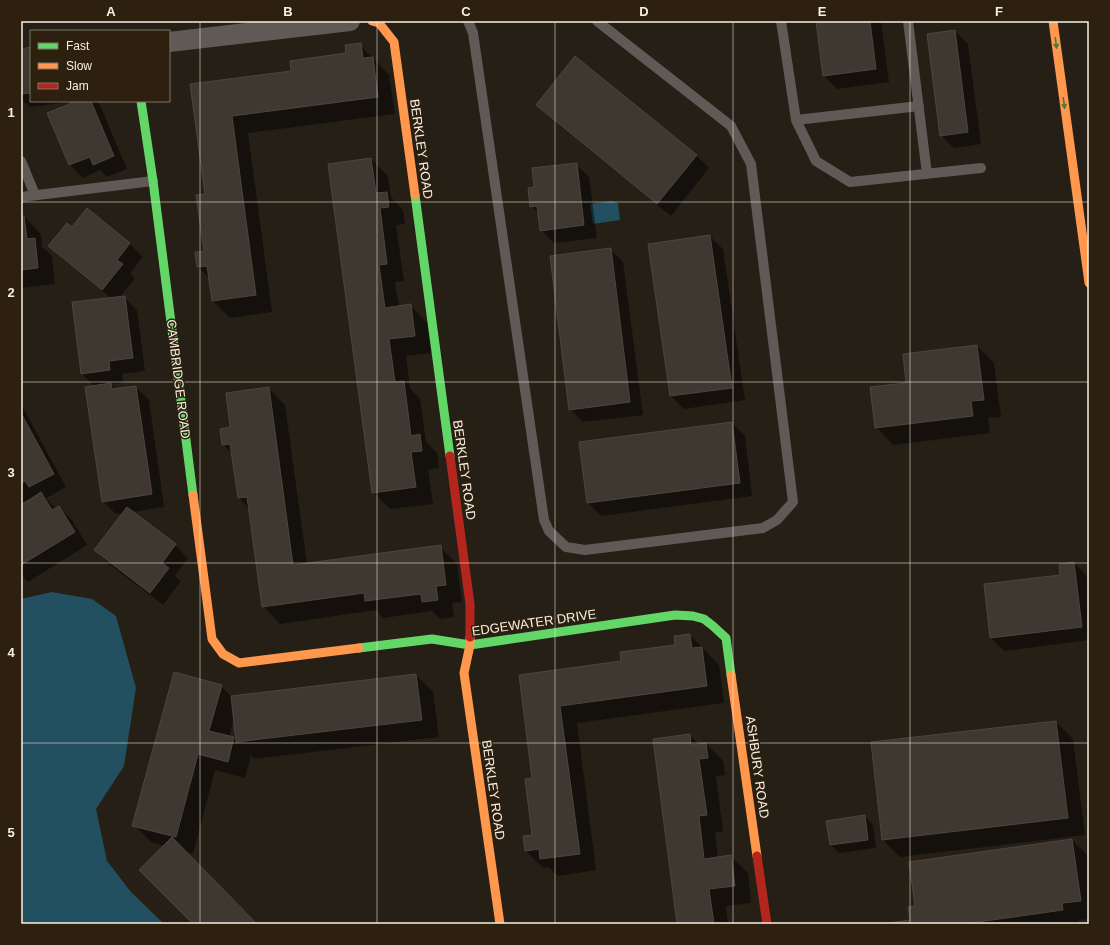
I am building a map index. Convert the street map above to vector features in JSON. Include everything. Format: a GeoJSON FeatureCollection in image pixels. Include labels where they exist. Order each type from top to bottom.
{"type":"FeatureCollection","features":[{"type":"Feature","properties":{"kind":"street"},"geometry":{"type":"LineString","coordinates":[[170,42],[350,21]]}},
{"type":"Feature","properties":{"kind":"street"},"geometry":{"type":"LineString","coordinates":[[1053,21],[1089,283]]}},
{"type":"Feature","properties":{"kind":"street","name":"BERKLEY ROAD"},"geometry":{"type":"LineString","coordinates":[[376,22],[394,42],[470,604],[470,645],[464,673],[500,924]]}},
{"type":"Feature","properties":{"kind":"street","name":"CAMBRIDGE ROAD"},"geometry":{"type":"LineString","coordinates":[[141,102],[153,181],[212,639],[222,654]]}},
{"type":"Feature","properties":{"kind":"street","name":"EDGEWATER DRIVE"},"geometry":{"type":"LineString","coordinates":[[222,654],[239,663],[432,639],[470,645],[675,615],[697,616],[708,620]]}},
{"type":"Feature","properties":{"kind":"street","name":"ASHBURY ROAD"},"geometry":{"type":"LineString","coordinates":[[708,620],[726,638],[767,924]]}},
{"type":"Feature","properties":{"kind":"lane"},"geometry":{"type":"LineString","coordinates":[[468,21],[473,33],[542,512],[549,531],[566,547],[585,550],[763,528],[777,520],[793,502],[751,164],[731,126],[598,21]]}},
{"type":"Feature","properties":{"kind":"lane"},"geometry":{"type":"LineString","coordinates":[[473,33],[476,21]]}},
{"type":"Feature","properties":{"kind":"lane"},"geometry":{"type":"LineString","coordinates":[[781,21],[796,120],[816,161],[850,182],[981,168]]}},
{"type":"Feature","properties":{"kind":"lane"},"geometry":{"type":"LineString","coordinates":[[908,21],[927,174]]}},
{"type":"Feature","properties":{"kind":"lane"},"geometry":{"type":"LineString","coordinates":[[796,120],[919,106]]}},
{"type":"Feature","properties":{"kind":"lane"},"geometry":{"type":"LineString","coordinates":[[21,161],[34,195]]}},
{"type":"Feature","properties":{"kind":"lane"},"geometry":{"type":"LineString","coordinates":[[21,197],[153,181]]}},
{"type":"Feature","properties":{"kind":"water"},"geometry":{"type":"Polygon","coordinates":[[[612,201],[618,203],[620,220],[593,224],[590,204],[612,201]]]}},
{"type":"Feature","properties":{"kind":"water"},"geometry":{"type":"Polygon","coordinates":[[[52,592],[92,599],[116,616],[136,688],[124,766],[96,809],[107,861],[131,892],[164,924],[21,924],[21,599],[52,592]]]}},
{"type":"Feature","properties":{"kind":"building"},"geometry":{"type":"Polygon","coordinates":[[[816,21],[870,21],[876,69],[823,76],[816,21]]]}},
{"type":"Feature","properties":{"kind":"building"},"geometry":{"type":"Polygon","coordinates":[[[955,30],[968,132],[940,136],[927,34],[955,30]]]}},
{"type":"Feature","properties":{"kind":"building"},"geometry":{"type":"Polygon","coordinates":[[[361,43],[363,58],[373,57],[378,97],[232,116],[256,295],[212,301],[207,266],[197,267],[195,252],[204,251],[196,195],[205,194],[190,84],[291,71],[290,61],[346,53],[345,45],[361,43]]]}},
{"type":"Feature","properties":{"kind":"building"},"geometry":{"type":"Polygon","coordinates":[[[30,47],[30,93],[21,94],[21,49],[30,47]]]}},
{"type":"Feature","properties":{"kind":"building"},"geometry":{"type":"Polygon","coordinates":[[[575,56],[697,155],[657,204],[536,105],[575,56]]]}},
{"type":"Feature","properties":{"kind":"building"},"geometry":{"type":"Polygon","coordinates":[[[69,102],[91,102],[114,156],[93,165],[90,157],[69,165],[47,113],[70,104],[69,102]]]}},
{"type":"Feature","properties":{"kind":"building"},"geometry":{"type":"Polygon","coordinates":[[[371,158],[376,193],[387,192],[389,207],[380,208],[387,264],[379,265],[385,308],[411,304],[415,336],[389,339],[395,382],[404,381],[411,436],[420,434],[422,451],[411,452],[416,487],[372,493],[328,164],[371,158]]]}},
{"type":"Feature","properties":{"kind":"building"},"geometry":{"type":"Polygon","coordinates":[[[577,163],[584,225],[540,231],[537,206],[530,207],[528,188],[534,187],[532,168],[577,163]]]}},
{"type":"Feature","properties":{"kind":"building"},"geometry":{"type":"Polygon","coordinates":[[[87,208],[130,243],[117,260],[123,264],[102,290],[48,246],[67,223],[72,227],[87,208]]]}},
{"type":"Feature","properties":{"kind":"building"},"geometry":{"type":"Polygon","coordinates":[[[21,216],[24,216],[27,239],[35,238],[38,268],[21,270],[21,216]]]}},
{"type":"Feature","properties":{"kind":"building"},"geometry":{"type":"Polygon","coordinates":[[[710,235],[732,388],[670,396],[648,244],[710,235]]]}},
{"type":"Feature","properties":{"kind":"building"},"geometry":{"type":"Polygon","coordinates":[[[611,248],[630,402],[569,410],[550,256],[611,248]]]}},
{"type":"Feature","properties":{"kind":"building"},"geometry":{"type":"Polygon","coordinates":[[[125,296],[133,358],[109,361],[110,370],[81,374],[72,302],[125,296]]]}},
{"type":"Feature","properties":{"kind":"building"},"geometry":{"type":"Polygon","coordinates":[[[977,345],[984,400],[971,401],[973,416],[875,428],[870,387],[906,383],[903,354],[977,345]]]}},
{"type":"Feature","properties":{"kind":"building"},"geometry":{"type":"Polygon","coordinates":[[[111,383],[112,389],[136,386],[152,494],[102,502],[85,387],[111,383]]]}},
{"type":"Feature","properties":{"kind":"building"},"geometry":{"type":"Polygon","coordinates":[[[269,387],[293,565],[441,545],[446,585],[436,586],[438,600],[422,602],[421,594],[365,601],[364,593],[262,607],[247,497],[238,498],[230,444],[222,445],[220,429],[230,427],[226,393],[269,387]]]}},
{"type":"Feature","properties":{"kind":"building"},"geometry":{"type":"Polygon","coordinates":[[[21,413],[54,474],[29,487],[25,481],[21,483],[21,413]]]}},
{"type":"Feature","properties":{"kind":"building"},"geometry":{"type":"Polygon","coordinates":[[[732,422],[740,483],[587,503],[579,442],[732,422]]]}},
{"type":"Feature","properties":{"kind":"building"},"geometry":{"type":"Polygon","coordinates":[[[41,492],[52,510],[59,506],[75,532],[21,565],[21,505],[41,492]]]}},
{"type":"Feature","properties":{"kind":"building"},"geometry":{"type":"Polygon","coordinates":[[[127,507],[176,544],[162,563],[169,568],[150,593],[94,550],[127,507]]]}},
{"type":"Feature","properties":{"kind":"building"},"geometry":{"type":"Polygon","coordinates":[[[1074,562],[1082,627],[990,638],[984,584],[1060,575],[1059,564],[1074,562]]]}},
{"type":"Feature","properties":{"kind":"building"},"geometry":{"type":"Polygon","coordinates":[[[690,634],[692,648],[702,647],[707,686],[560,706],[580,854],[540,859],[539,849],[525,851],[523,836],[532,835],[525,779],[532,778],[519,675],[621,661],[620,652],[675,645],[674,636],[690,634]]]}},
{"type":"Feature","properties":{"kind":"building"},"geometry":{"type":"Polygon","coordinates":[[[174,672],[222,685],[209,731],[234,737],[228,762],[198,754],[176,837],[132,826],[174,672]]]}},
{"type":"Feature","properties":{"kind":"building"},"geometry":{"type":"Polygon","coordinates":[[[416,674],[422,720],[236,742],[231,696],[416,674]]]}},
{"type":"Feature","properties":{"kind":"building"},"geometry":{"type":"Polygon","coordinates":[[[1056,721],[1068,818],[882,840],[871,742],[1056,721]]]}},
{"type":"Feature","properties":{"kind":"building"},"geometry":{"type":"Polygon","coordinates":[[[690,734],[691,745],[706,743],[708,758],[699,759],[707,815],[699,816],[704,859],[731,855],[735,886],[709,889],[714,924],[677,924],[653,739],[690,734]]]}},
{"type":"Feature","properties":{"kind":"building"},"geometry":{"type":"Polygon","coordinates":[[[865,815],[868,840],[830,845],[826,821],[865,815]]]}},
{"type":"Feature","properties":{"kind":"building"},"geometry":{"type":"Polygon","coordinates":[[[172,837],[257,924],[193,924],[139,870],[172,837]]]}},
{"type":"Feature","properties":{"kind":"building"},"geometry":{"type":"Polygon","coordinates":[[[1072,839],[1081,901],[1062,903],[1063,910],[964,924],[882,924],[910,920],[908,907],[915,906],[909,862],[1072,839]]]}},
{"type":"Feature","properties":{"kind":"traffic: fast"},"geometry":{"type":"LineString","coordinates":[[141,102],[153,181],[193,495]]}},
{"type":"Feature","properties":{"kind":"traffic: fast"},"geometry":{"type":"LineString","coordinates":[[415,195],[450,456]]}},
{"type":"Feature","properties":{"kind":"traffic: fast"},"geometry":{"type":"LineString","coordinates":[[359,648],[432,639],[470,645],[675,615],[693,616],[704,619],[726,638],[731,675]]}},
{"type":"Feature","properties":{"kind":"traffic: slow"},"geometry":{"type":"LineString","coordinates":[[372,21],[379,23],[394,42],[415,195]]}},
{"type":"Feature","properties":{"kind":"traffic: slow"},"geometry":{"type":"LineString","coordinates":[[1053,21],[1089,283]]}},
{"type":"Feature","properties":{"kind":"traffic: slow"},"geometry":{"type":"LineString","coordinates":[[193,495],[212,639],[223,654],[239,663],[359,648]]}},
{"type":"Feature","properties":{"kind":"traffic: slow"},"geometry":{"type":"LineString","coordinates":[[470,637],[470,645],[464,673],[500,924]]}},
{"type":"Feature","properties":{"kind":"traffic: slow"},"geometry":{"type":"LineString","coordinates":[[731,675],[757,856]]}},
{"type":"Feature","properties":{"kind":"traffic: jam"},"geometry":{"type":"LineString","coordinates":[[450,456],[470,604],[470,637]]}},
{"type":"Feature","properties":{"kind":"traffic: jam"},"geometry":{"type":"LineString","coordinates":[[757,856],[767,924]]}}]}
